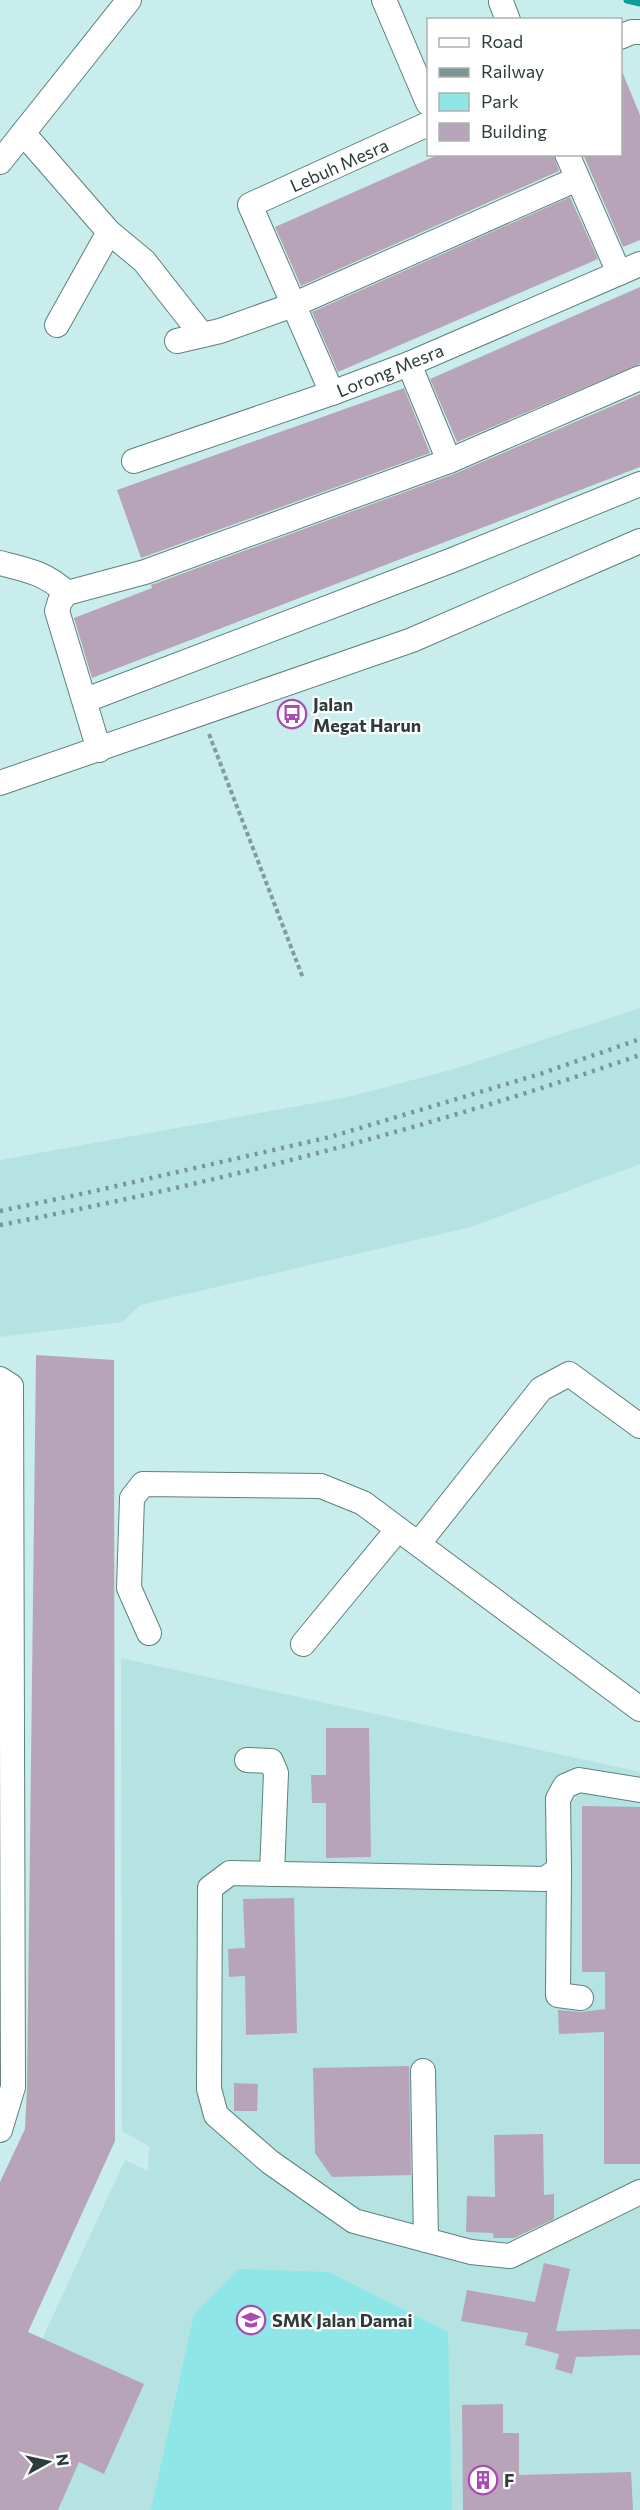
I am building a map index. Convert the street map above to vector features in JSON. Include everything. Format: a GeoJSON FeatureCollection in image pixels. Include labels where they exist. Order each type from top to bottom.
{"type":"FeatureCollection","features":[{"type":"Feature","properties":{"kind":"street"},"geometry":{"type":"LineString","coordinates":[[0,162],[129,0]]}},
{"type":"Feature","properties":{"kind":"street"},"geometry":{"type":"LineString","coordinates":[[384,0],[427,98]]}},
{"type":"Feature","properties":{"kind":"street"},"geometry":{"type":"LineString","coordinates":[[622,37],[632,32],[640,32]]}},
{"type":"Feature","properties":{"kind":"street","name":"Lebuh Mesra"},"geometry":{"type":"LineString","coordinates":[[293,305],[250,206],[427,125]]}},
{"type":"Feature","properties":{"kind":"street"},"geometry":{"type":"LineString","coordinates":[[23,133],[109,232],[144,261],[202,335]]}},
{"type":"Feature","properties":{"kind":"street"},"geometry":{"type":"LineString","coordinates":[[568,156],[577,179],[629,269]]}},
{"type":"Feature","properties":{"kind":"street"},"geometry":{"type":"LineString","coordinates":[[177,341],[220,331],[293,305],[577,179]]}},
{"type":"Feature","properties":{"kind":"street"},"geometry":{"type":"LineString","coordinates":[[57,325],[109,232]]}},
{"type":"Feature","properties":{"kind":"street","name":"Lorong Mesra"},"geometry":{"type":"LineString","coordinates":[[134,461],[409,364],[629,269]]}},
{"type":"Feature","properties":{"kind":"street"},"geometry":{"type":"LineString","coordinates":[[293,305],[332,393]]}},
{"type":"Feature","properties":{"kind":"street"},"geometry":{"type":"LineString","coordinates":[[409,364],[449,461]]}},
{"type":"Feature","properties":{"kind":"street"},"geometry":{"type":"LineString","coordinates":[[99,750],[86,700],[57,611],[60,601],[67,593],[145,572],[449,461],[640,378]]}},
{"type":"Feature","properties":{"kind":"street"},"geometry":{"type":"LineString","coordinates":[[86,700],[450,561],[640,484]]}},
{"type":"Feature","properties":{"kind":"street"},"geometry":{"type":"LineString","coordinates":[[0,783],[412,640],[640,541]]}},
{"type":"Feature","properties":{"kind":"street"},"geometry":{"type":"LineString","coordinates":[[0,563],[38,572],[54,580],[67,593]]}},
{"type":"Feature","properties":{"kind":"street"},"geometry":{"type":"LineString","coordinates":[[419,1543],[541,1389],[569,1374],[640,1426]]}},
{"type":"Feature","properties":{"kind":"street"},"geometry":{"type":"LineString","coordinates":[[0,2130],[13,2087],[6,1743],[6,1383]]}},
{"type":"Feature","properties":{"kind":"street"},"geometry":{"type":"LineString","coordinates":[[149,1633],[129,1588],[132,1498],[143,1484],[321,1486],[363,1503],[640,1709]]}},
{"type":"Feature","properties":{"kind":"street"},"geometry":{"type":"LineString","coordinates":[[303,1644],[398,1529]]}},
{"type":"Feature","properties":{"kind":"street"},"geometry":{"type":"LineString","coordinates":[[247,1760],[271,1761],[276,1773],[272,1874]]}},
{"type":"Feature","properties":{"kind":"street"},"geometry":{"type":"LineString","coordinates":[[581,1998],[558,1995],[558,1799],[565,1786],[579,1780],[640,1790]]}},
{"type":"Feature","properties":{"kind":"street"},"geometry":{"type":"LineString","coordinates":[[559,1869],[545,1880],[230,1873],[210,1888],[209,2089],[216,2115],[270,2162],[354,2221],[471,2252],[510,2256],[640,2192]]}},
{"type":"Feature","properties":{"kind":"street"},"geometry":{"type":"LineString","coordinates":[[423,2071],[426,2240]]}},
{"type":"Feature","properties":{"kind":"path"},"geometry":{"type":"LineString","coordinates":[[201,714],[303,978]]}},
{"type":"Feature","properties":{"kind":"shaded area"},"geometry":{"type":"Polygon","coordinates":[[[640,1008],[640,1164],[471,1227],[140,1305],[122,1322],[0,1337],[0,1160],[348,1097],[454,1069],[640,1008]]]}},
{"type":"Feature","properties":{"kind":"shaded area"},"geometry":{"type":"Polygon","coordinates":[[[121,1658],[640,1772],[640,2510],[0,2510],[0,2430],[125,2160],[148,2171],[149,2146],[122,2131],[121,1658]]]}},
{"type":"Feature","properties":{"kind":"green space"},"geometry":{"type":"Polygon","coordinates":[[[238,2269],[329,2272],[448,2332],[452,2510],[151,2510],[194,2314],[238,2269]]]}},
{"type":"Feature","properties":{"kind":"building"},"geometry":{"type":"Polygon","coordinates":[[[622,71],[640,115],[640,240],[623,247],[584,156],[622,156],[622,71]]]}},
{"type":"Feature","properties":{"kind":"building"},"geometry":{"type":"Polygon","coordinates":[[[435,156],[554,156],[559,171],[301,286],[275,227],[435,156]]]}},
{"type":"Feature","properties":{"kind":"building"},"geometry":{"type":"Polygon","coordinates":[[[570,197],[598,259],[338,372],[312,312],[570,197]]]}},
{"type":"Feature","properties":{"kind":"building"},"geometry":{"type":"Polygon","coordinates":[[[640,287],[640,364],[457,442],[430,379],[640,287]]]}},
{"type":"Feature","properties":{"kind":"building"},"geometry":{"type":"Polygon","coordinates":[[[404,388],[430,453],[141,558],[117,490],[404,388]]]}},
{"type":"Feature","properties":{"kind":"building"},"geometry":{"type":"Polygon","coordinates":[[[640,394],[640,467],[92,678],[74,618],[152,588],[151,585],[454,474],[640,394]]]}},
{"type":"Feature","properties":{"kind":"building"},"geometry":{"type":"Polygon","coordinates":[[[36,1355],[114,1360],[115,2141],[28,2332],[144,2384],[104,2474],[79,2462],[58,2510],[0,2510],[0,2182],[25,2129],[27,2087],[36,1355]]]}},
{"type":"Feature","properties":{"kind":"building"},"geometry":{"type":"Polygon","coordinates":[[[326,1728],[369,1728],[371,1857],[326,1858],[326,1803],[312,1803],[311,1775],[326,1775],[326,1728]]]}},
{"type":"Feature","properties":{"kind":"building"},"geometry":{"type":"Polygon","coordinates":[[[582,1806],[640,1807],[640,2164],[604,2164],[604,2032],[559,2034],[558,2010],[580,2012],[605,2009],[605,1972],[582,1972],[582,1806]]]}},
{"type":"Feature","properties":{"kind":"building"},"geometry":{"type":"Polygon","coordinates":[[[294,1898],[297,2033],[246,2035],[245,1976],[229,1977],[228,1949],[245,1948],[243,1899],[294,1898]]]}},
{"type":"Feature","properties":{"kind":"building"},"geometry":{"type":"Polygon","coordinates":[[[409,2066],[411,2175],[332,2177],[315,2153],[313,2068],[409,2066]]]}},
{"type":"Feature","properties":{"kind":"building"},"geometry":{"type":"Polygon","coordinates":[[[234,2083],[258,2084],[257,2111],[234,2111],[234,2083]]]}},
{"type":"Feature","properties":{"kind":"building"},"geometry":{"type":"Polygon","coordinates":[[[543,2134],[544,2195],[554,2194],[554,2219],[514,2238],[494,2238],[493,2233],[466,2232],[467,2196],[495,2197],[494,2135],[543,2134]]]}},
{"type":"Feature","properties":{"kind":"building"},"geometry":{"type":"Polygon","coordinates":[[[544,2263],[570,2269],[556,2331],[640,2329],[640,2355],[576,2357],[572,2374],[555,2369],[559,2354],[525,2345],[528,2333],[461,2321],[467,2290],[535,2302],[544,2263]]]}},
{"type":"Feature","properties":{"kind":"building"},"geometry":{"type":"Polygon","coordinates":[[[503,2404],[503,2433],[519,2433],[519,2475],[631,2472],[633,2510],[463,2510],[462,2405],[503,2404]]]}},
{"type":"Feature","properties":{"kind":"waterway"},"geometry":{"type":"LineString","coordinates":[[627,0],[640,3]]}},
{"type":"Feature","properties":{"kind":"railway"},"geometry":{"type":"LineString","coordinates":[[0,1211],[330,1137],[540,1074],[640,1039]]}},
{"type":"Feature","properties":{"kind":"railway"},"geometry":{"type":"LineString","coordinates":[[0,1225],[162,1191],[323,1152],[561,1082],[640,1055]]}},
{"type":"Feature","properties":{"kind":"place","name":"Jalan Megat Harun"},"geometry":{"type":"Point","coordinates":[292,714]}},
{"type":"Feature","properties":{"kind":"place","name":"SMK Jalan Damai"},"geometry":{"type":"Point","coordinates":[251,2320]}},
{"type":"Feature","properties":{"kind":"place","name":"F"},"geometry":{"type":"Point","coordinates":[483,2480]}}]}
